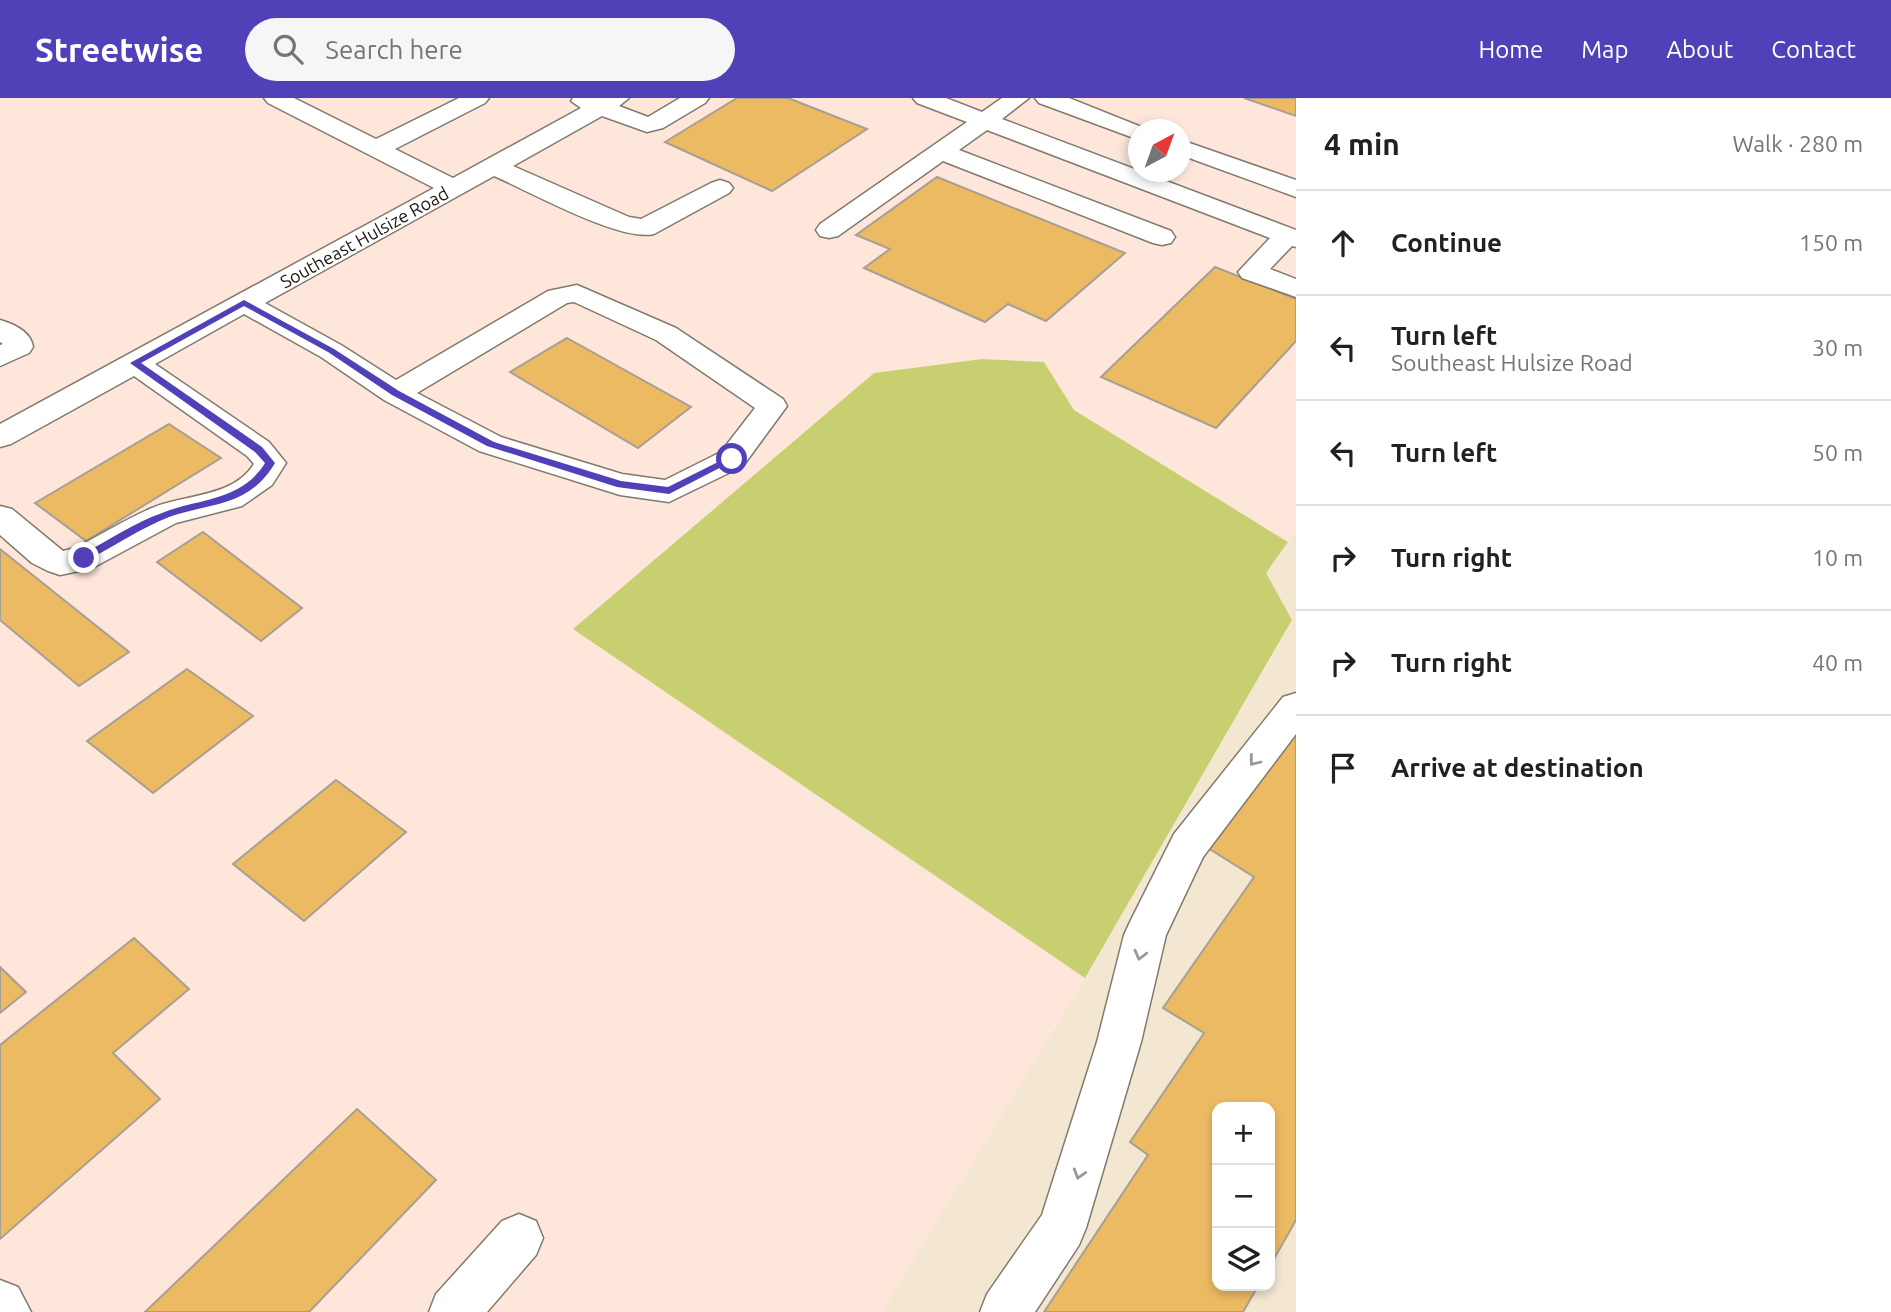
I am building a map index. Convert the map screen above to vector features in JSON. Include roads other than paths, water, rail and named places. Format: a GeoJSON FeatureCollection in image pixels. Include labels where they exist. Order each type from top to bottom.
{"type":"FeatureCollection","features":[{"type":"Feature","properties":{"kind":"street"},"geometry":{"type":"LineString","coordinates":[[276,98],[453,188]]}},
{"type":"Feature","properties":{"kind":"street"},"geometry":{"type":"LineString","coordinates":[[376,149],[477,98]]}},
{"type":"Feature","properties":{"kind":"street"},"geometry":{"type":"LineString","coordinates":[[597,101],[647,125],[697,98]]}},
{"type":"Feature","properties":{"kind":"street"},"geometry":{"type":"LineString","coordinates":[[925,98],[1291,238],[1252,272],[1296,289]]}},
{"type":"Feature","properties":{"kind":"street"},"geometry":{"type":"LineString","coordinates":[[829,230],[1017,98]]}},
{"type":"Feature","properties":{"kind":"street"},"geometry":{"type":"LineString","coordinates":[[1046,98],[1128,128]]}},
{"type":"Feature","properties":{"kind":"street","name":"Southeast Hulsize Road"},"geometry":{"type":"LineString","coordinates":[[0,437],[493,166],[597,101]]}},
{"type":"Feature","properties":{"kind":"street"},"geometry":{"type":"LineString","coordinates":[[1191,151],[1296,189]]}},
{"type":"Feature","properties":{"kind":"street"},"geometry":{"type":"LineString","coordinates":[[941,152],[1162,237]]}},
{"type":"Feature","properties":{"kind":"street"},"geometry":{"type":"LineString","coordinates":[[493,166],[621,223],[645,228],[720,188]]}},
{"type":"Feature","properties":{"kind":"street"},"geometry":{"type":"LineString","coordinates":[[244,303],[331,351],[395,393],[490,444],[620,484],[669,491],[732,459],[772,407],[666,334],[577,293],[558,297],[395,393]]}},
{"type":"Feature","properties":{"kind":"street"},"geometry":{"type":"LineString","coordinates":[[0,329],[19,342],[19,347],[0,357]]}},
{"type":"Feature","properties":{"kind":"street"},"geometry":{"type":"LineString","coordinates":[[0,517],[44,555],[60,563],[84,558],[165,515],[231,498],[261,478],[270,463],[258,449],[135,363]]}},
{"type":"Feature","properties":{"kind":"street"},"geometry":{"type":"LineString","coordinates":[[1005,1312],[1062,1228],[1119,1042],[1145,936],[1188,846],[1296,707]]}},
{"type":"Feature","properties":{"kind":"street"},"geometry":{"type":"LineString","coordinates":[[454,1312],[519,1238]]}},
{"type":"Feature","properties":{"kind":"street"},"geometry":{"type":"LineString","coordinates":[[0,1305],[6,1312]]}}]}
